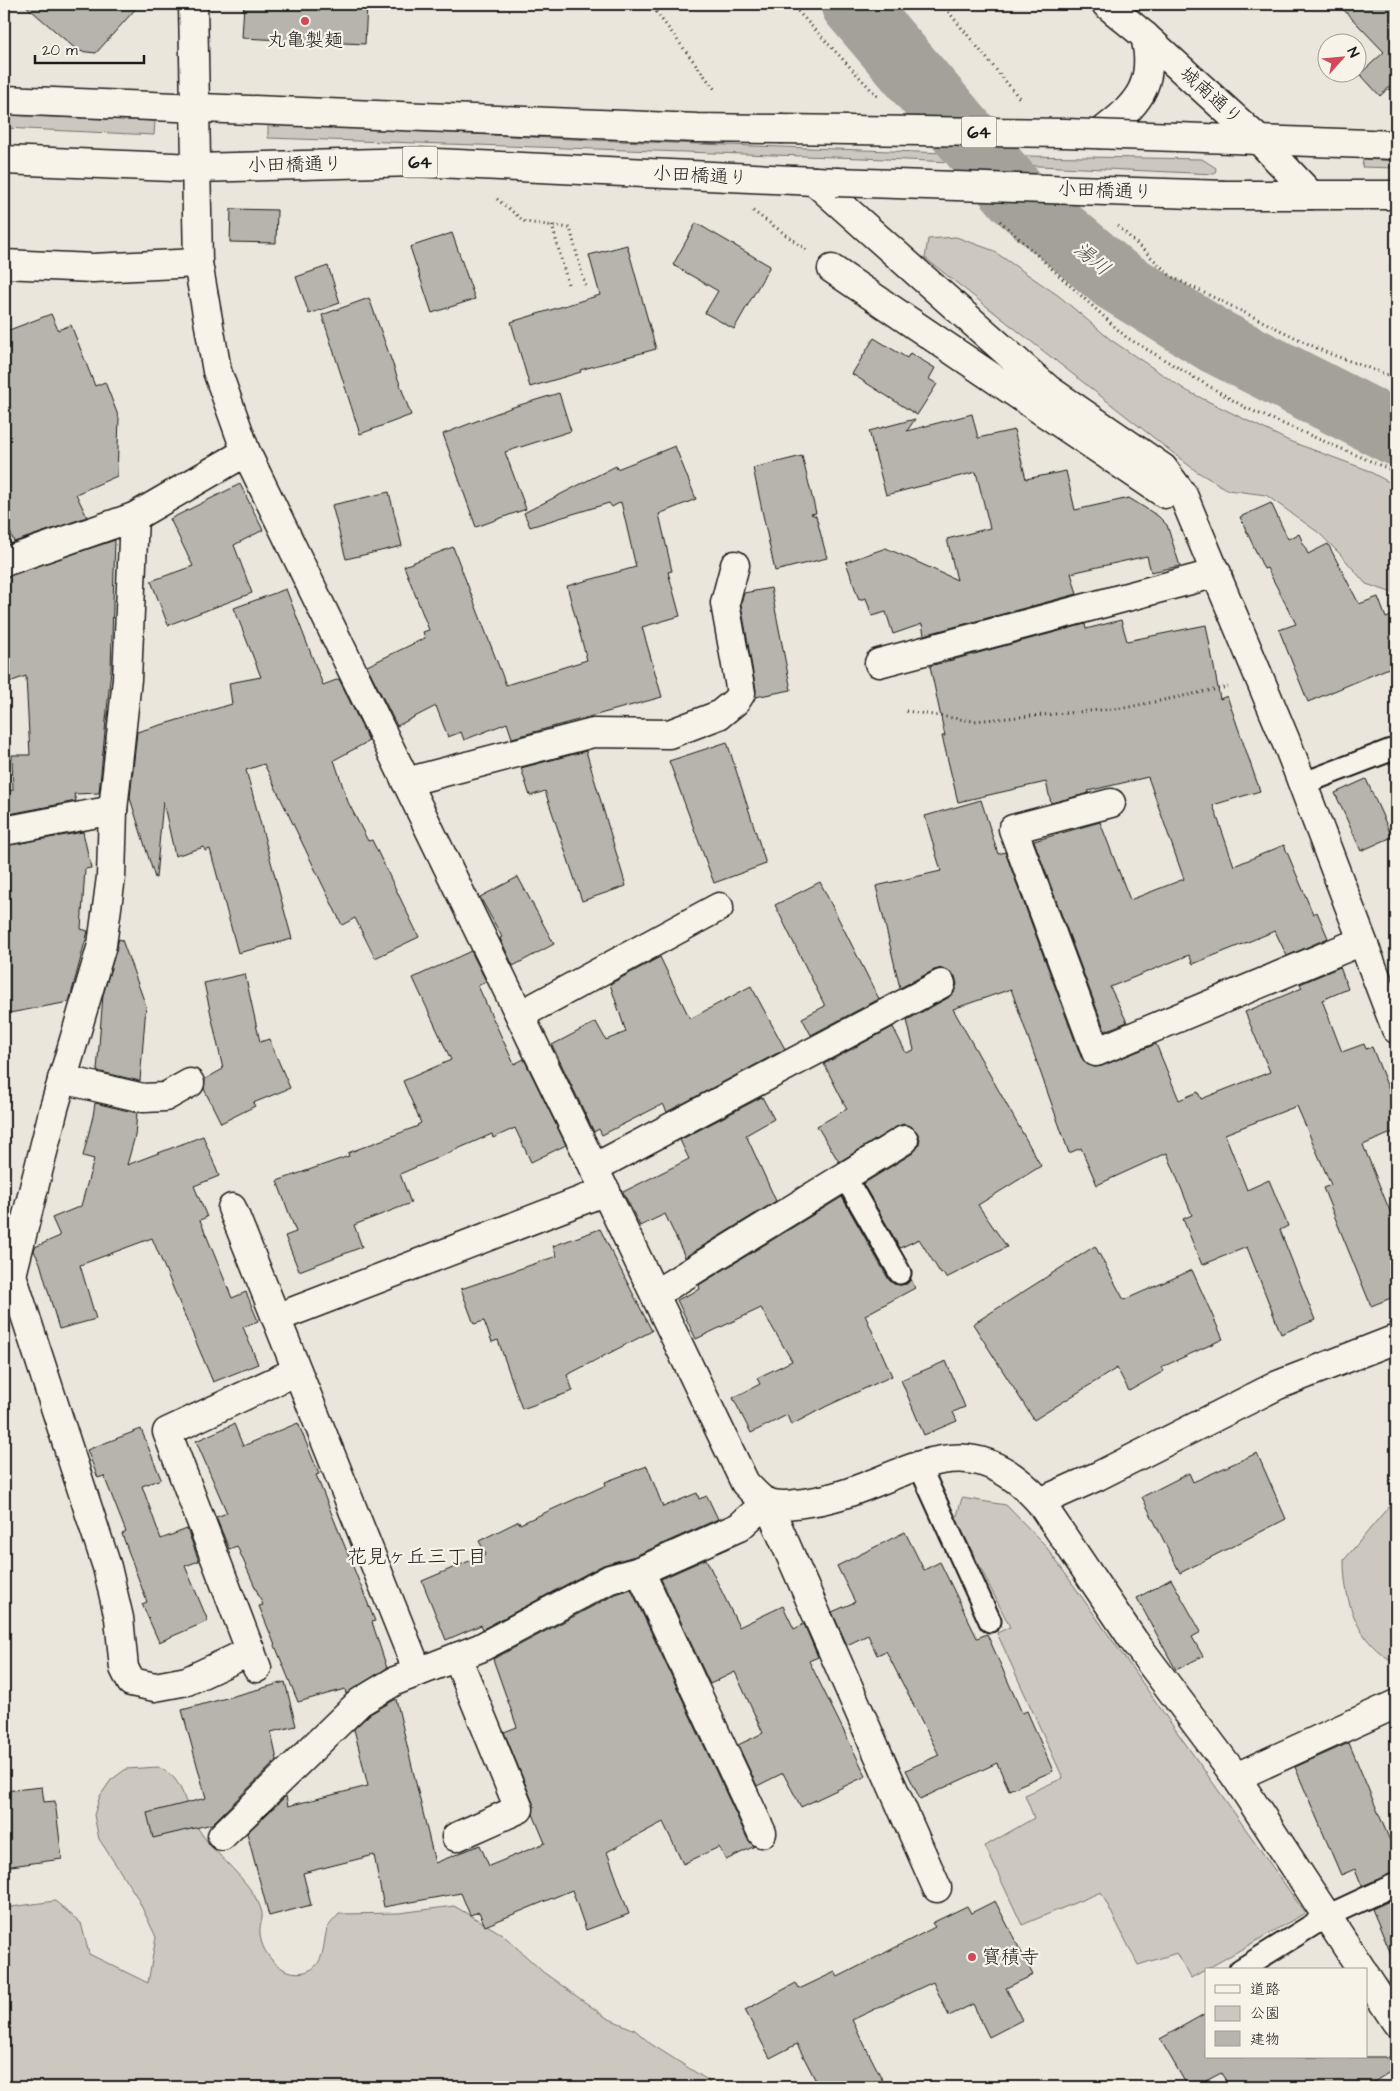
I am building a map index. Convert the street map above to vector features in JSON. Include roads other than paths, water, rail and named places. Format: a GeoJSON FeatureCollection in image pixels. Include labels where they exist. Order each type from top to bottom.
{"type":"FeatureCollection","features":[{"type":"Feature","properties":{"kind":"street"},"geometry":{"type":"LineString","coordinates":[[193,4],[198,263],[217,371],[246,452],[656,1294],[745,1483],[767,1502],[937,1888]]}},
{"type":"Feature","properties":{"kind":"street","name":"城南通り"},"geometry":{"type":"LineString","coordinates":[[1106,4],[1145,36],[1259,140],[1311,195]]}},
{"type":"Feature","properties":{"kind":"street"},"geometry":{"type":"LineString","coordinates":[[1099,134],[1124,114],[1135,102],[1143,85],[1149,69],[1149,54],[1145,36]]}},
{"type":"Feature","properties":{"kind":"street","name":"64"},"geometry":{"type":"LineString","coordinates":[[4,100],[194,106],[687,128],[1099,134],[1396,145]]}},
{"type":"Feature","properties":{"kind":"street","name":"小田橋通り"},"geometry":{"type":"LineString","coordinates":[[4,160],[196,168],[414,162],[825,182],[1224,195],[1396,195]]}},
{"type":"Feature","properties":{"kind":"street"},"geometry":{"type":"LineString","coordinates":[[825,182],[1048,389],[1163,468],[1183,495],[1217,573],[1302,784],[1396,1029]]}},
{"type":"Feature","properties":{"kind":"street"},"geometry":{"type":"LineString","coordinates":[[4,264],[93,268],[198,263]]}},
{"type":"Feature","properties":{"kind":"street"},"geometry":{"type":"LineString","coordinates":[[832,269],[1165,494],[1175,486]]}},
{"type":"Feature","properties":{"kind":"street"},"geometry":{"type":"LineString","coordinates":[[4,562],[134,517],[246,452]]}},
{"type":"Feature","properties":{"kind":"street"},"geometry":{"type":"LineString","coordinates":[[134,517],[127,679],[113,810],[111,877],[102,945],[62,1078],[8,1276],[107,1567],[119,1618],[124,1668],[131,1682],[155,1687],[187,1681],[254,1659],[167,1432],[297,1371]]}},
{"type":"Feature","properties":{"kind":"street"},"geometry":{"type":"LineString","coordinates":[[406,782],[593,733],[668,734],[719,716],[736,701],[741,693],[725,602],[736,564]]}},
{"type":"Feature","properties":{"kind":"street"},"geometry":{"type":"LineString","coordinates":[[879,663],[1217,573]]}},
{"type":"Feature","properties":{"kind":"street"},"geometry":{"type":"LineString","coordinates":[[1111,803],[1013,830],[1096,1052],[1362,941]]}},
{"type":"Feature","properties":{"kind":"street"},"geometry":{"type":"LineString","coordinates":[[4,831],[113,810]]}},
{"type":"Feature","properties":{"kind":"street"},"geometry":{"type":"LineString","coordinates":[[520,1016],[719,907]]}},
{"type":"Feature","properties":{"kind":"street"},"geometry":{"type":"LineString","coordinates":[[276,1318],[600,1180],[941,984]]}},
{"type":"Feature","properties":{"kind":"street"},"geometry":{"type":"LineString","coordinates":[[62,1078],[143,1098],[165,1097],[190,1083]]}},
{"type":"Feature","properties":{"kind":"street"},"geometry":{"type":"LineString","coordinates":[[656,1294],[904,1140]]}},
{"type":"Feature","properties":{"kind":"street"},"geometry":{"type":"LineString","coordinates":[[232,1208],[418,1672]]}},
{"type":"Feature","properties":{"kind":"street"},"geometry":{"type":"LineString","coordinates":[[1040,1502],[1098,1476],[1278,1386],[1396,1339]]}},
{"type":"Feature","properties":{"kind":"street"},"geometry":{"type":"LineString","coordinates":[[767,1502],[783,1506],[819,1500],[844,1494],[919,1465],[962,1458],[978,1459],[1010,1475],[1029,1489],[1040,1502],[1134,1641],[1236,1777],[1361,1968]]}},
{"type":"Feature","properties":{"kind":"street"},"geometry":{"type":"LineString","coordinates":[[222,1836],[360,1702],[395,1681],[480,1648],[610,1579],[640,1571],[739,1527],[767,1502]]}},
{"type":"Feature","properties":{"kind":"street"},"geometry":{"type":"LineString","coordinates":[[640,1571],[762,1833]]}},
{"type":"Feature","properties":{"kind":"street"},"geometry":{"type":"LineString","coordinates":[[456,1837],[519,1809],[457,1657]]}},
{"type":"Feature","properties":{"kind":"street"},"geometry":{"type":"LineString","coordinates":[[1236,1777],[1396,1704]]}},
{"type":"Feature","properties":{"kind":"street"},"geometry":{"type":"LineString","coordinates":[[1368,1979],[1396,2022]]}},
{"type":"Feature","properties":{"kind":"lane"},"geometry":{"type":"LineString","coordinates":[[1302,784],[1391,750]]}},
{"type":"Feature","properties":{"kind":"lane"},"geometry":{"type":"LineString","coordinates":[[845,1177],[900,1273]]}},
{"type":"Feature","properties":{"kind":"lane"},"geometry":{"type":"LineString","coordinates":[[919,1465],[990,1621]]}},
{"type":"Feature","properties":{"kind":"lane"},"geometry":{"type":"LineString","coordinates":[[1243,1968],[1327,1916],[1396,1884]]}},
{"type":"Feature","properties":{"kind":"waterway","name":"湯川"},"geometry":{"type":"LineString","coordinates":[[853,4],[1017,196],[1115,279],[1217,342],[1396,433]]}},
{"type":"Feature","properties":{"kind":"place","name":"丸亀製麺"},"geometry":{"type":"Point","coordinates":[305,21]}},
{"type":"Feature","properties":{"kind":"place","name":"寳積寺"},"geometry":{"type":"Point","coordinates":[972,1957]}},
{"type":"Feature","properties":{"kind":"district","name":"花見ヶ丘三丁目"},"geometry":{"type":"Point","coordinates":[417,1557]}}]}
